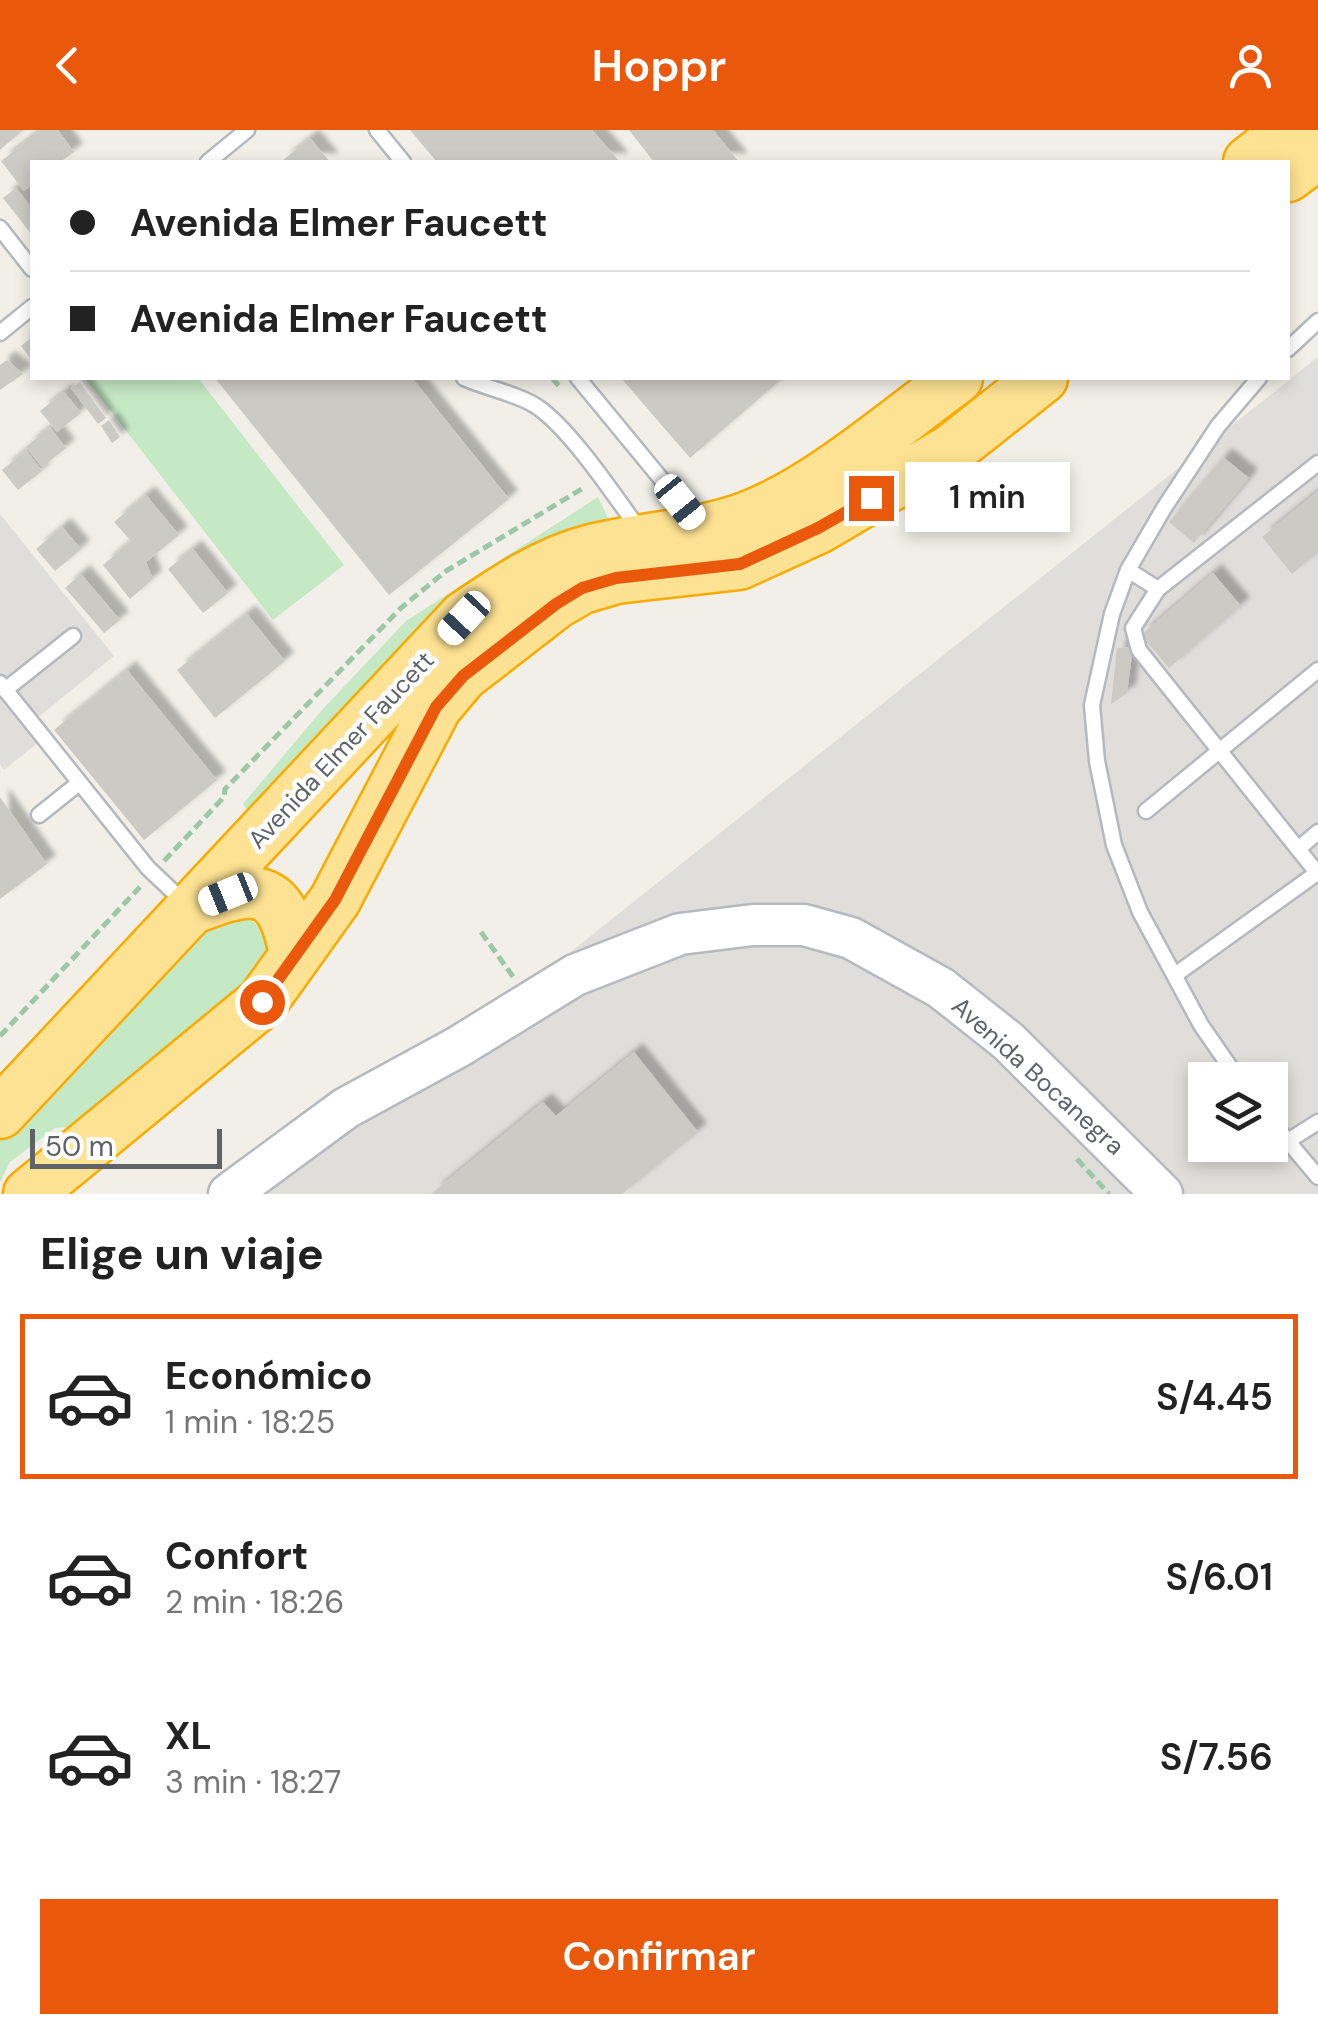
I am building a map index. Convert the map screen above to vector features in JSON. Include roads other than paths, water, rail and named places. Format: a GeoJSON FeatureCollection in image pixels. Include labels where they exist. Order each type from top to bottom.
{"type":"FeatureCollection","features":[{"type":"Feature","properties":{"kind":"highway"},"geometry":{"type":"LineString","coordinates":[[1251,160],[1290,130]]}},
{"type":"Feature","properties":{"kind":"highway"},"geometry":{"type":"LineString","coordinates":[[1290,174],[1318,153]]}},
{"type":"Feature","properties":{"kind":"highway","name":"Avenida Elmer Faucett"},"geometry":{"type":"LineString","coordinates":[[0,1114],[464,618],[510,586],[576,555],[704,530],[751,516],[812,483],[954,380]]}},
{"type":"Feature","properties":{"kind":"highway","name":"Avenida Elmer Faucett"},"geometry":{"type":"LineString","coordinates":[[29,1194],[262,1002],[335,900],[436,707],[463,676],[582,588],[616,578],[740,564],[818,528],[952,450],[1040,380]]}},
{"type":"Feature","properties":{"kind":"highway"},"geometry":{"type":"LineString","coordinates":[[191,909],[228,894],[254,892],[265,896],[284,914],[296,955]]}},
{"type":"Feature","properties":{"kind":"street","name":"Avenida Bocanegra"},"geometry":{"type":"LineString","coordinates":[[229,1194],[346,1108],[458,1047],[560,983],[620,955],[680,934],[804,925],[851,938],[941,988],[1008,1041],[1162,1194]]}},
{"type":"Feature","properties":{"kind":"lane"},"geometry":{"type":"LineString","coordinates":[[210,160],[247,130]]}},
{"type":"Feature","properties":{"kind":"lane"},"geometry":{"type":"LineString","coordinates":[[377,130],[401,160]]}},
{"type":"Feature","properties":{"kind":"lane"},"geometry":{"type":"LineString","coordinates":[[0,228],[30,266]]}},
{"type":"Feature","properties":{"kind":"lane"},"geometry":{"type":"LineString","coordinates":[[0,333],[30,308]]}},
{"type":"Feature","properties":{"kind":"lane"},"geometry":{"type":"LineString","coordinates":[[1290,348],[1318,321]]}},
{"type":"Feature","properties":{"kind":"lane"},"geometry":{"type":"LineString","coordinates":[[469,380],[532,403],[555,424],[646,542]]}},
{"type":"Feature","properties":{"kind":"lane"},"geometry":{"type":"LineString","coordinates":[[580,380],[704,530]]}},
{"type":"Feature","properties":{"kind":"lane"},"geometry":{"type":"LineString","coordinates":[[1226,1062],[1201,1025],[1140,912],[1114,845],[1097,761],[1092,705],[1112,614],[1128,570],[1218,426],[1257,380]]}},
{"type":"Feature","properties":{"kind":"lane"},"geometry":{"type":"LineString","coordinates":[[1174,976],[1318,874],[1166,686],[1133,637],[1133,628],[1158,589],[1318,463]]}},
{"type":"Feature","properties":{"kind":"lane"},"geometry":{"type":"LineString","coordinates":[[1128,570],[1158,589]]}},
{"type":"Feature","properties":{"kind":"lane"},"geometry":{"type":"LineString","coordinates":[[73,636],[2,686],[153,873],[191,909]]}},
{"type":"Feature","properties":{"kind":"lane"},"geometry":{"type":"LineString","coordinates":[[1146,811],[1318,670]]}},
{"type":"Feature","properties":{"kind":"lane"},"geometry":{"type":"LineString","coordinates":[[39,815],[80,783]]}},
{"type":"Feature","properties":{"kind":"lane"},"geometry":{"type":"LineString","coordinates":[[1298,849],[1318,832]]}},
{"type":"Feature","properties":{"kind":"lane"},"geometry":{"type":"LineString","coordinates":[[1318,1122],[1288,1141],[1318,1177]]}}]}
